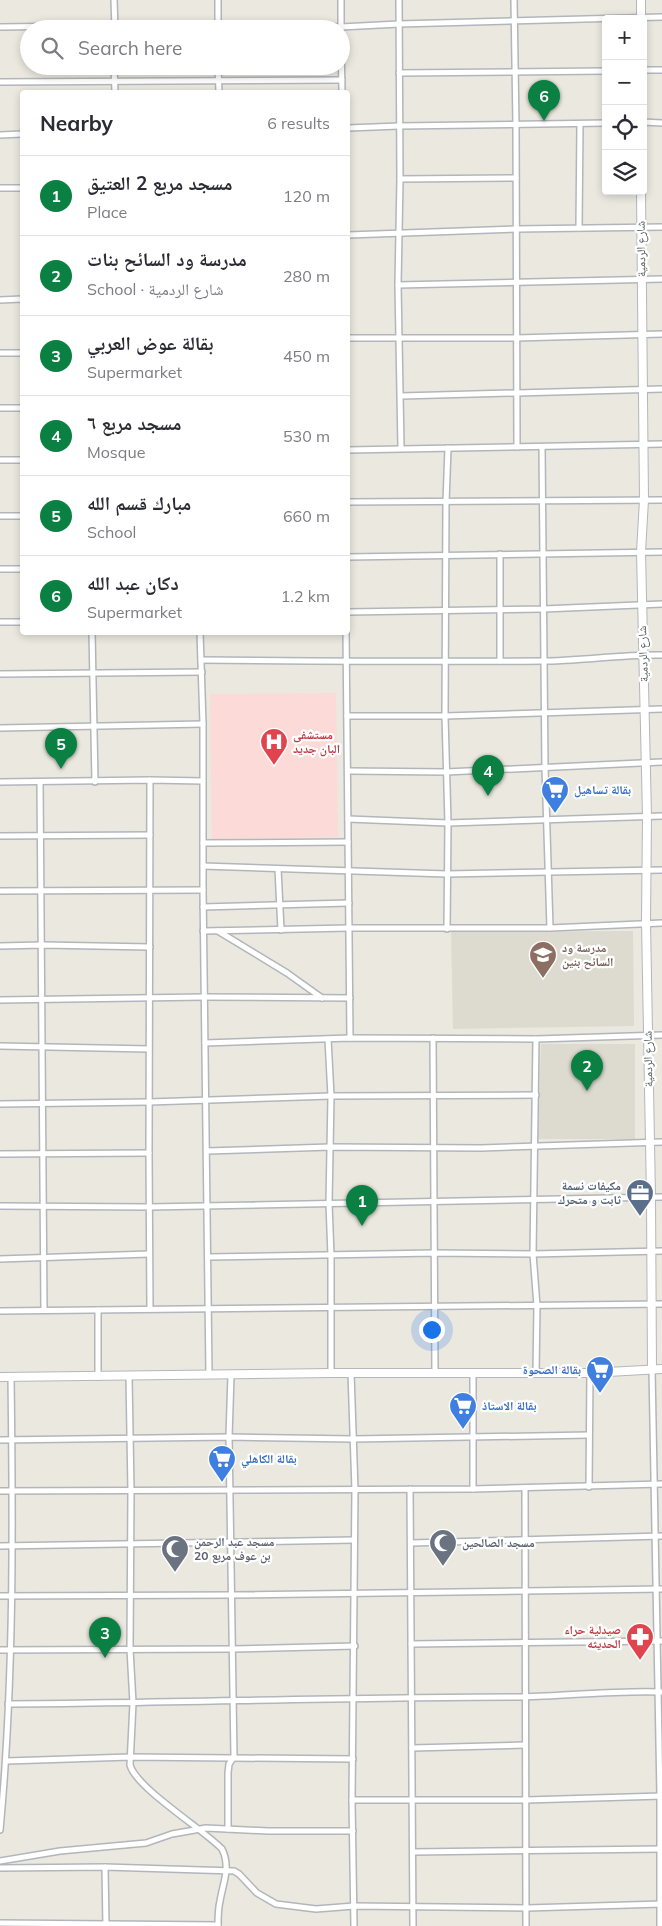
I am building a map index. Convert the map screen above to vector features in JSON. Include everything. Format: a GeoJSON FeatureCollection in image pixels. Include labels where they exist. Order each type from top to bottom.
{"type":"FeatureCollection","features":[{"type":"Feature","properties":{"kind":"street"},"geometry":{"type":"LineString","coordinates":[[114,0],[115,20]]}},
{"type":"Feature","properties":{"kind":"street"},"geometry":{"type":"LineString","coordinates":[[218,0],[218,20]]}},
{"type":"Feature","properties":{"kind":"street"},"geometry":{"type":"LineString","coordinates":[[341,0],[341,20]]}},
{"type":"Feature","properties":{"kind":"street"},"geometry":{"type":"LineString","coordinates":[[399,0],[400,179],[398,284],[401,448]]}},
{"type":"Feature","properties":{"kind":"street"},"geometry":{"type":"LineString","coordinates":[[514,0],[517,229],[515,394],[517,447]]}},
{"type":"Feature","properties":{"kind":"street"},"geometry":{"type":"LineString","coordinates":[[641,0],[641,15]]}},
{"type":"Feature","properties":{"kind":"street"},"geometry":{"type":"LineString","coordinates":[[647,18],[662,17]]}},
{"type":"Feature","properties":{"kind":"street"},"geometry":{"type":"LineString","coordinates":[[350,27],[400,24],[602,19]]}},
{"type":"Feature","properties":{"kind":"street"},"geometry":{"type":"LineString","coordinates":[[0,27],[20,27]]}},
{"type":"Feature","properties":{"kind":"street"},"geometry":{"type":"LineString","coordinates":[[647,70],[662,70]]}},
{"type":"Feature","properties":{"kind":"street"},"geometry":{"type":"LineString","coordinates":[[400,74],[602,71]]}},
{"type":"Feature","properties":{"kind":"street"},"geometry":{"type":"LineString","coordinates":[[114,75],[115,90]]}},
{"type":"Feature","properties":{"kind":"street"},"geometry":{"type":"LineString","coordinates":[[218,75],[218,90]]}},
{"type":"Feature","properties":{"kind":"street"},"geometry":{"type":"LineString","coordinates":[[342,75],[342,90]]}},
{"type":"Feature","properties":{"kind":"street"},"geometry":{"type":"LineString","coordinates":[[0,82],[342,80]]}},
{"type":"Feature","properties":{"kind":"street"},"geometry":{"type":"LineString","coordinates":[[647,122],[662,123]]}},
{"type":"Feature","properties":{"kind":"street"},"geometry":{"type":"LineString","coordinates":[[350,128],[602,123]]}},
{"type":"Feature","properties":{"kind":"street"},"geometry":{"type":"LineString","coordinates":[[579,228],[580,124]]}},
{"type":"Feature","properties":{"kind":"street"},"geometry":{"type":"LineString","coordinates":[[0,135],[20,134]]}},
{"type":"Feature","properties":{"kind":"street"},"geometry":{"type":"LineString","coordinates":[[400,179],[516,178]]}},
{"type":"Feature","properties":{"kind":"street"},"geometry":{"type":"LineString","coordinates":[[0,188],[20,188]]}},
{"type":"Feature","properties":{"kind":"street","name":"شارع الردمية"},"geometry":{"type":"LineString","coordinates":[[641,195],[644,500],[641,552],[647,816],[647,1034],[652,1197],[654,1536],[659,1589],[660,1926]]}},
{"type":"Feature","properties":{"kind":"street"},"geometry":{"type":"LineString","coordinates":[[350,235],[517,229],[662,227]]}},
{"type":"Feature","properties":{"kind":"street"},"geometry":{"type":"LineString","coordinates":[[398,284],[662,279]]}},
{"type":"Feature","properties":{"kind":"street"},"geometry":{"type":"LineString","coordinates":[[0,300],[20,299]]}},
{"type":"Feature","properties":{"kind":"street"},"geometry":{"type":"LineString","coordinates":[[350,338],[516,338],[662,334]]}},
{"type":"Feature","properties":{"kind":"street"},"geometry":{"type":"LineString","coordinates":[[0,352],[20,353]]}},
{"type":"Feature","properties":{"kind":"street"},"geometry":{"type":"LineString","coordinates":[[401,396],[662,389]]}},
{"type":"Feature","properties":{"kind":"street"},"geometry":{"type":"LineString","coordinates":[[0,408],[20,408]]}},
{"type":"Feature","properties":{"kind":"street"},"geometry":{"type":"LineString","coordinates":[[350,450],[662,444]]}},
{"type":"Feature","properties":{"kind":"street"},"geometry":{"type":"LineString","coordinates":[[542,447],[545,768],[550,928]]}},
{"type":"Feature","properties":{"kind":"street"},"geometry":{"type":"LineString","coordinates":[[447,929],[448,823],[445,610],[448,448]]}},
{"type":"Feature","properties":{"kind":"street"},"geometry":{"type":"LineString","coordinates":[[0,460],[20,460]]}},
{"type":"Feature","properties":{"kind":"street"},"geometry":{"type":"LineString","coordinates":[[350,502],[662,500]]}},
{"type":"Feature","properties":{"kind":"street"},"geometry":{"type":"LineString","coordinates":[[0,516],[20,516]]}},
{"type":"Feature","properties":{"kind":"street"},"geometry":{"type":"LineString","coordinates":[[350,557],[662,552]]}},
{"type":"Feature","properties":{"kind":"street"},"geometry":{"type":"LineString","coordinates":[[500,554],[500,661]]}},
{"type":"Feature","properties":{"kind":"street"},"geometry":{"type":"LineString","coordinates":[[0,569],[20,569]]}},
{"type":"Feature","properties":{"kind":"street"},"geometry":{"type":"LineString","coordinates":[[350,612],[543,610],[662,604]]}},
{"type":"Feature","properties":{"kind":"street"},"geometry":{"type":"LineString","coordinates":[[0,622],[20,622]]}},
{"type":"Feature","properties":{"kind":"street"},"geometry":{"type":"LineString","coordinates":[[92,635],[95,782]]}},
{"type":"Feature","properties":{"kind":"street"},"geometry":{"type":"LineString","coordinates":[[200,635],[204,781],[203,931],[209,1375]]}},
{"type":"Feature","properties":{"kind":"street"},"geometry":{"type":"LineString","coordinates":[[346,635],[350,1038]]}},
{"type":"Feature","properties":{"kind":"street"},"geometry":{"type":"LineString","coordinates":[[201,660],[347,662],[544,661],[662,655]]}},
{"type":"Feature","properties":{"kind":"street"},"geometry":{"type":"LineString","coordinates":[[0,674],[202,672]]}},
{"type":"Feature","properties":{"kind":"street"},"geometry":{"type":"LineString","coordinates":[[347,716],[545,714],[662,709]]}},
{"type":"Feature","properties":{"kind":"street"},"geometry":{"type":"LineString","coordinates":[[0,728],[203,724]]}},
{"type":"Feature","properties":{"kind":"street"},"geometry":{"type":"LineString","coordinates":[[348,771],[446,772],[662,762]]}},
{"type":"Feature","properties":{"kind":"street"},"geometry":{"type":"LineString","coordinates":[[150,780],[150,1309]]}},
{"type":"Feature","properties":{"kind":"street"},"geometry":{"type":"LineString","coordinates":[[0,782],[204,781]]}},
{"type":"Feature","properties":{"kind":"street"},"geometry":{"type":"LineString","coordinates":[[40,782],[43,945],[44,1310]]}},
{"type":"Feature","properties":{"kind":"street"},"geometry":{"type":"LineString","coordinates":[[348,819],[448,823],[662,816]]}},
{"type":"Feature","properties":{"kind":"street"},"geometry":{"type":"LineString","coordinates":[[0,836],[150,835]]}},
{"type":"Feature","properties":{"kind":"street"},"geometry":{"type":"LineString","coordinates":[[203,843],[348,842]]}},
{"type":"Feature","properties":{"kind":"street"},"geometry":{"type":"LineString","coordinates":[[203,866],[447,874],[662,870]]}},
{"type":"Feature","properties":{"kind":"street"},"geometry":{"type":"LineString","coordinates":[[278,869],[281,930]]}},
{"type":"Feature","properties":{"kind":"street"},"geometry":{"type":"LineString","coordinates":[[0,891],[203,890]]}},
{"type":"Feature","properties":{"kind":"street"},"geometry":{"type":"LineString","coordinates":[[203,907],[349,904]]}},
{"type":"Feature","properties":{"kind":"street"},"geometry":{"type":"LineString","coordinates":[[203,931],[349,928],[550,928],[646,922],[662,923]]}},
{"type":"Feature","properties":{"kind":"street"},"geometry":{"type":"LineString","coordinates":[[218,931],[287,973],[322,998]]}},
{"type":"Feature","properties":{"kind":"street"},"geometry":{"type":"LineString","coordinates":[[0,946],[150,947]]}},
{"type":"Feature","properties":{"kind":"street"},"geometry":{"type":"LineString","coordinates":[[0,1000],[204,997],[350,998]]}},
{"type":"Feature","properties":{"kind":"street"},"geometry":{"type":"LineString","coordinates":[[205,1043],[350,1038],[536,1038],[662,1034]]}},
{"type":"Feature","properties":{"kind":"street"},"geometry":{"type":"LineString","coordinates":[[433,1038],[434,1373]]}},
{"type":"Feature","properties":{"kind":"street"},"geometry":{"type":"LineString","coordinates":[[536,1038],[536,1147],[533,1201],[533,1254],[537,1306],[536,1372]]}},
{"type":"Feature","properties":{"kind":"street"},"geometry":{"type":"LineString","coordinates":[[328,1039],[331,1373]]}},
{"type":"Feature","properties":{"kind":"street"},"geometry":{"type":"LineString","coordinates":[[0,1046],[149,1049]]}},
{"type":"Feature","properties":{"kind":"street"},"geometry":{"type":"LineString","coordinates":[[0,1104],[149,1102],[330,1096],[536,1095]]}},
{"type":"Feature","properties":{"kind":"street"},"geometry":{"type":"LineString","coordinates":[[207,1151],[330,1147],[434,1149],[536,1147],[662,1142]]}},
{"type":"Feature","properties":{"kind":"street"},"geometry":{"type":"LineString","coordinates":[[0,1154],[149,1153]]}},
{"type":"Feature","properties":{"kind":"street"},"geometry":{"type":"LineString","coordinates":[[0,1206],[149,1207],[434,1203],[662,1197]]}},
{"type":"Feature","properties":{"kind":"street"},"geometry":{"type":"LineString","coordinates":[[208,1257],[662,1251]]}},
{"type":"Feature","properties":{"kind":"street"},"geometry":{"type":"LineString","coordinates":[[0,1259],[149,1254]]}},
{"type":"Feature","properties":{"kind":"street"},"geometry":{"type":"LineString","coordinates":[[0,1311],[662,1304]]}},
{"type":"Feature","properties":{"kind":"street"},"geometry":{"type":"LineString","coordinates":[[98,1310],[98,1377]]}},
{"type":"Feature","properties":{"kind":"street"},"geometry":{"type":"LineString","coordinates":[[0,1377],[590,1372],[662,1369]]}},
{"type":"Feature","properties":{"kind":"street"},"geometry":{"type":"LineString","coordinates":[[473,1372],[473,1489]]}},
{"type":"Feature","properties":{"kind":"street"},"geometry":{"type":"LineString","coordinates":[[589,1487],[590,1372]]}},
{"type":"Feature","properties":{"kind":"street"},"geometry":{"type":"LineString","coordinates":[[351,1373],[355,1490],[355,1646],[352,1800],[354,1926]]}},
{"type":"Feature","properties":{"kind":"street"},"geometry":{"type":"LineString","coordinates":[[228,1829],[228,1773],[229,1764],[234,1757],[233,1596],[230,1543],[229,1438],[231,1374]]}},
{"type":"Feature","properties":{"kind":"street"},"geometry":{"type":"LineString","coordinates":[[0,1923],[218,1925],[220,1899],[226,1872],[225,1857],[222,1849],[134,1774],[130,1765],[133,1703],[130,1649],[131,1491],[129,1376]]}},
{"type":"Feature","properties":{"kind":"street"},"geometry":{"type":"LineString","coordinates":[[0,1830],[7,1760],[8,1704],[12,1649],[11,1377]]}},
{"type":"Feature","properties":{"kind":"street"},"geometry":{"type":"LineString","coordinates":[[0,1440],[590,1436]]}},
{"type":"Feature","properties":{"kind":"street"},"geometry":{"type":"LineString","coordinates":[[0,1491],[473,1489],[662,1484]]}},
{"type":"Feature","properties":{"kind":"street"},"geometry":{"type":"LineString","coordinates":[[525,1488],[526,1926]]}},
{"type":"Feature","properties":{"kind":"street"},"geometry":{"type":"LineString","coordinates":[[410,1489],[413,1926]]}},
{"type":"Feature","properties":{"kind":"street"},"geometry":{"type":"LineString","coordinates":[[411,1542],[662,1536]]}},
{"type":"Feature","properties":{"kind":"street"},"geometry":{"type":"LineString","coordinates":[[0,1546],[354,1540]]}},
{"type":"Feature","properties":{"kind":"street"},"geometry":{"type":"LineString","coordinates":[[0,1596],[233,1596],[659,1589]]}},
{"type":"Feature","properties":{"kind":"street"},"geometry":{"type":"LineString","coordinates":[[412,1644],[659,1641]]}},
{"type":"Feature","properties":{"kind":"street"},"geometry":{"type":"LineString","coordinates":[[0,1650],[233,1649],[355,1646]]}},
{"type":"Feature","properties":{"kind":"street"},"geometry":{"type":"LineString","coordinates":[[8,1704],[412,1697],[525,1697],[660,1692]]}},
{"type":"Feature","properties":{"kind":"street"},"geometry":{"type":"LineString","coordinates":[[412,1748],[525,1745]]}},
{"type":"Feature","properties":{"kind":"street"},"geometry":{"type":"LineString","coordinates":[[7,1760],[130,1757],[353,1759]]}},
{"type":"Feature","properties":{"kind":"street"},"geometry":{"type":"LineString","coordinates":[[352,1800],[526,1800],[661,1796]]}},
{"type":"Feature","properties":{"kind":"street"},"geometry":{"type":"LineString","coordinates":[[0,1860],[60,1851],[146,1844],[172,1834],[198,1829],[353,1831]]}},
{"type":"Feature","properties":{"kind":"street"},"geometry":{"type":"LineString","coordinates":[[413,1852],[661,1849]]}},
{"type":"Feature","properties":{"kind":"street"},"geometry":{"type":"LineString","coordinates":[[105,1867],[106,1925]]}},
{"type":"Feature","properties":{"kind":"street"},"geometry":{"type":"LineString","coordinates":[[0,1868],[105,1867],[237,1872],[253,1889],[280,1905],[316,1909],[354,1906],[526,1908],[661,1904]]}},
{"type":"Feature","properties":{"kind":"shaded area","name":"مستشفى البان جديد"},"geometry":{"type":"Polygon","coordinates":[[[336,693],[338,837],[212,839],[210,694],[336,693]]]}},
{"type":"Feature","properties":{"kind":"shaded area","name":"مدرسة ود السائح بنين"},"geometry":{"type":"Polygon","coordinates":[[[633,931],[634,1026],[453,1029],[451,932],[633,931]]]}},
{"type":"Feature","properties":{"kind":"shaded area"},"geometry":{"type":"Polygon","coordinates":[[[541,1044],[635,1044],[635,1139],[538,1139],[541,1044]]]}},
{"type":"Feature","properties":{"kind":"place","name":"دكان عبد الله"},"geometry":{"type":"Point","coordinates":[544,121]}},
{"type":"Feature","properties":{"kind":"place","name":"مستشفى البان جديد"},"geometry":{"type":"Point","coordinates":[274,766]}},
{"type":"Feature","properties":{"kind":"place","name":"مبارك قسم الله"},"geometry":{"type":"Point","coordinates":[61,769]}},
{"type":"Feature","properties":{"kind":"place","name":"مسجد مربع ٦"},"geometry":{"type":"Point","coordinates":[488,796]}},
{"type":"Feature","properties":{"kind":"place","name":"بقالة تساهيل"},"geometry":{"type":"Point","coordinates":[555,814]}},
{"type":"Feature","properties":{"kind":"place","name":"مدرسة ود السائح بنين"},"geometry":{"type":"Point","coordinates":[543,979]}},
{"type":"Feature","properties":{"kind":"place","name":"مدرسة ود السائح بنات"},"geometry":{"type":"Point","coordinates":[587,1091]}},
{"type":"Feature","properties":{"kind":"place","name":"مكيفات نسمة ثابت و متحرك"},"geometry":{"type":"Point","coordinates":[640,1217]}},
{"type":"Feature","properties":{"kind":"place","name":"مسجد مربع 2 العتيق"},"geometry":{"type":"Point","coordinates":[362,1226]}},
{"type":"Feature","properties":{"kind":"place","name":"بقالة الصحوة"},"geometry":{"type":"Point","coordinates":[600,1394]}},
{"type":"Feature","properties":{"kind":"place","name":"بقالة الاستاذ"},"geometry":{"type":"Point","coordinates":[463,1430]}},
{"type":"Feature","properties":{"kind":"place","name":"بقالة الكاهلي"},"geometry":{"type":"Point","coordinates":[222,1483]}},
{"type":"Feature","properties":{"kind":"place","name":"مسجد الصالحين"},"geometry":{"type":"Point","coordinates":[443,1567]}},
{"type":"Feature","properties":{"kind":"place","name":"مسجد عبد الرحمن بن عوف مربع 20"},"geometry":{"type":"Point","coordinates":[175,1573]}},
{"type":"Feature","properties":{"kind":"place","name":"بقالة عوض العربي"},"geometry":{"type":"Point","coordinates":[105,1658]}},
{"type":"Feature","properties":{"kind":"place","name":"صيدلية حراء الحديثه"},"geometry":{"type":"Point","coordinates":[640,1661]}}]}
